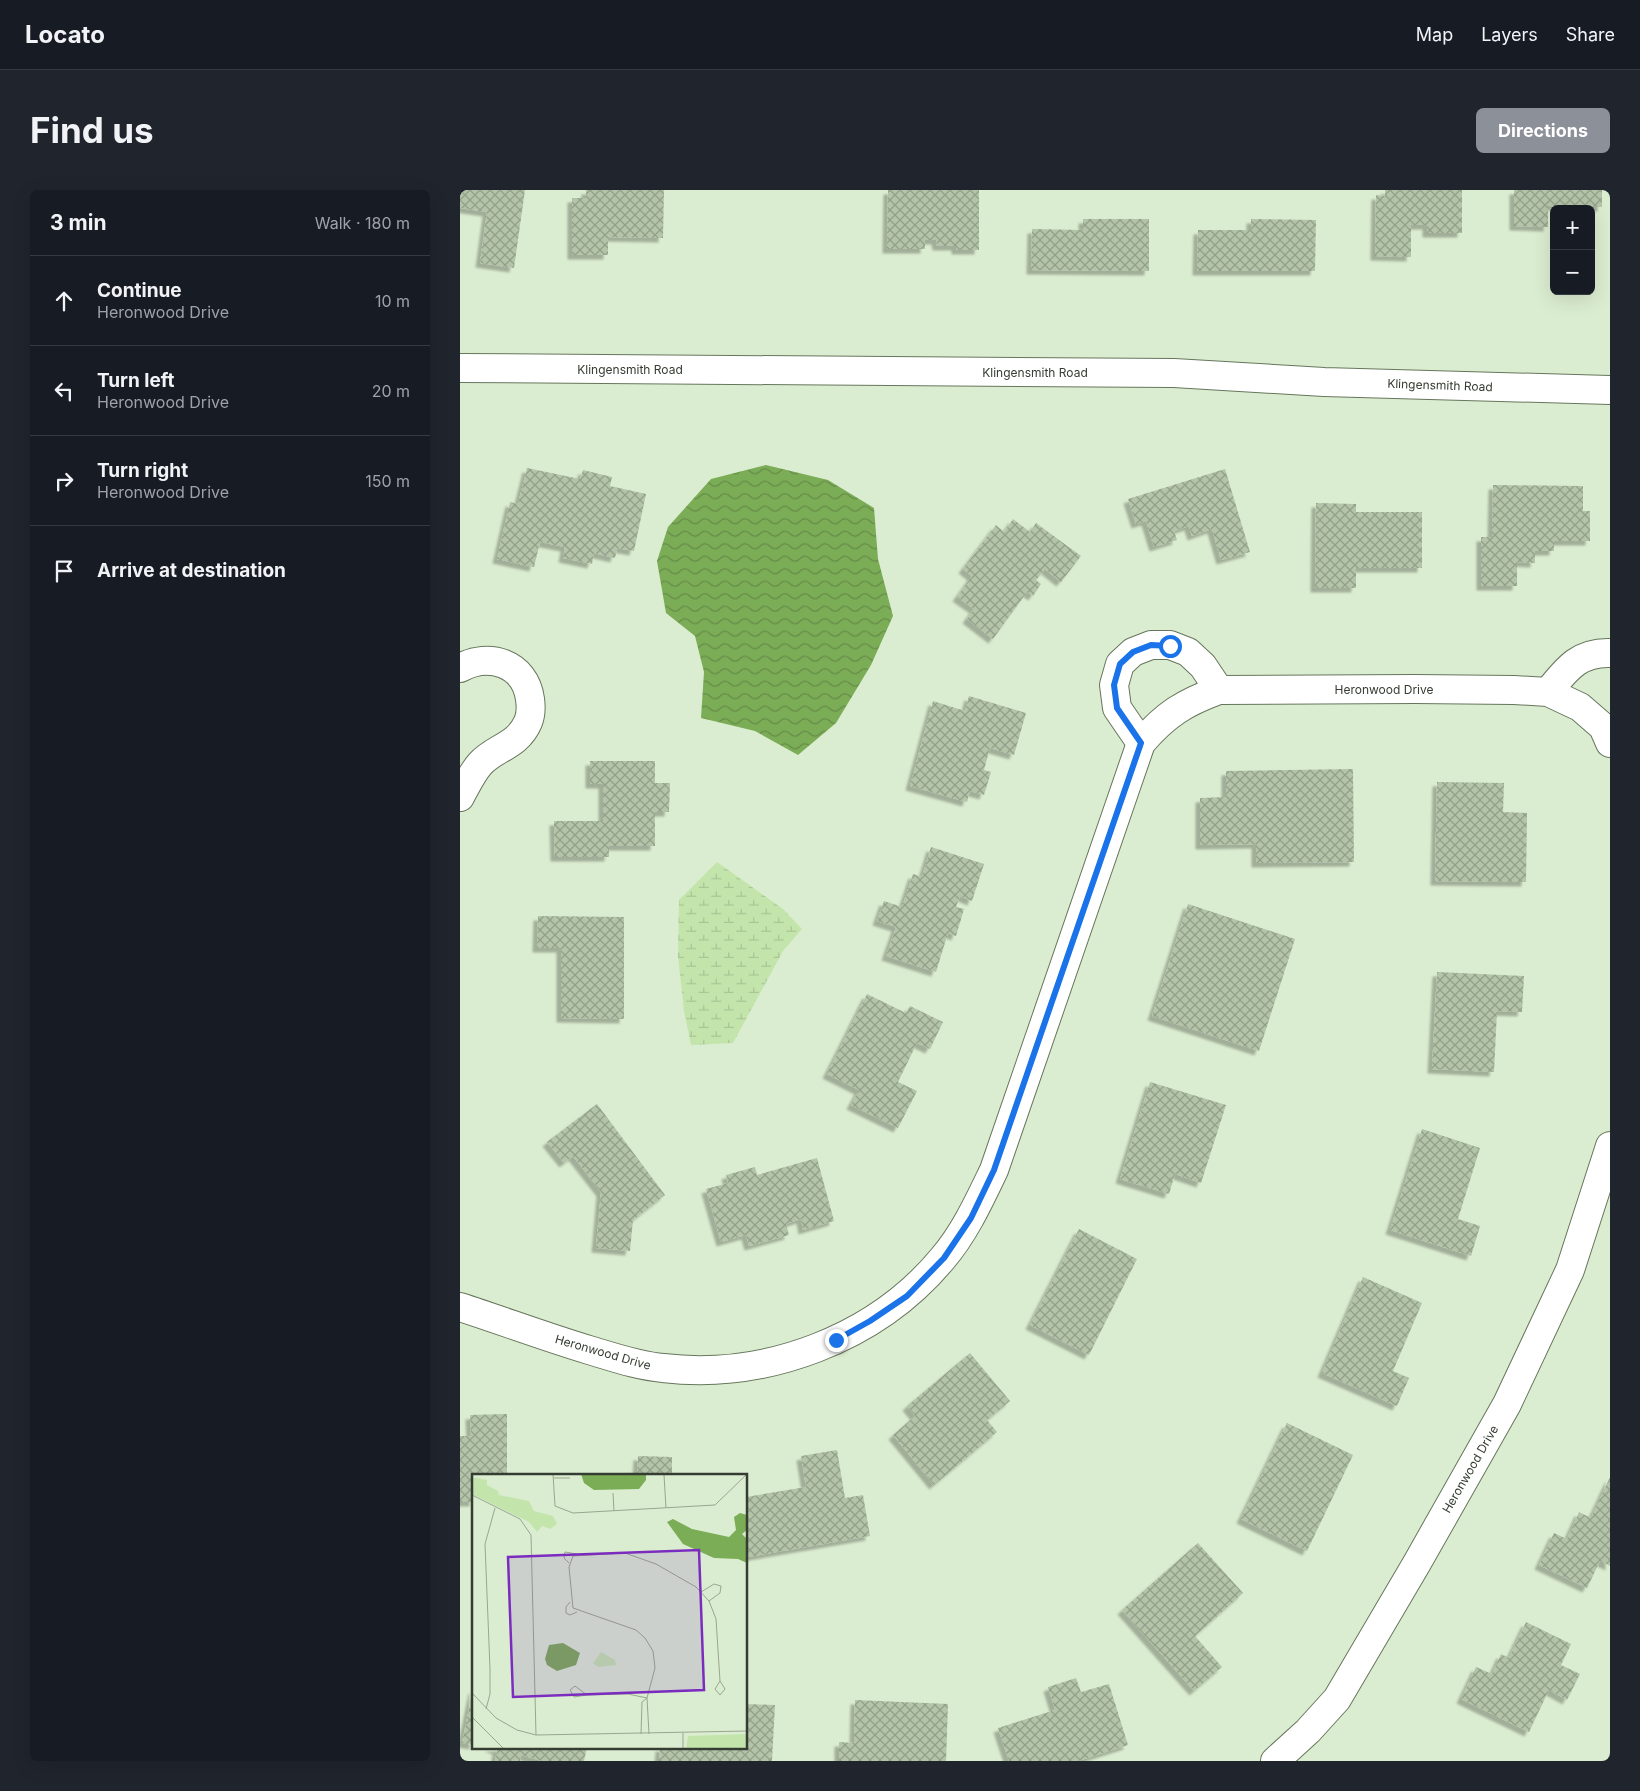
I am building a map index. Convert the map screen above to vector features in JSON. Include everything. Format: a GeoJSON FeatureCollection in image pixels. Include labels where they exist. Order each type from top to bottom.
{"type":"FeatureCollection","features":[{"type":"Feature","properties":{"kind":"street","name":"Klingensmith Road"},"geometry":{"type":"LineString","coordinates":[[460,368],[1174,373],[1324,382],[1610,390]]}},
{"type":"Feature","properties":{"kind":"street"},"geometry":{"type":"LineString","coordinates":[[1141,743],[1117,708],[1114,685],[1120,664],[1133,652],[1151,645],[1170,646],[1188,652],[1203,666],[1219,690]]}},
{"type":"Feature","properties":{"kind":"street"},"geometry":{"type":"LineString","coordinates":[[1548,692],[1567,669],[1587,655],[1610,654]]}},
{"type":"Feature","properties":{"kind":"street"},"geometry":{"type":"LineString","coordinates":[[460,668],[472,662],[486,660],[500,662],[513,668],[523,679],[529,692],[531,706],[529,720],[522,733],[512,743],[481,764],[460,797]]}},
{"type":"Feature","properties":{"kind":"street","name":"Heronwood Drive"},"geometry":{"type":"LineString","coordinates":[[460,1306],[615,1358],[661,1368],[702,1371],[742,1368],[800,1354],[836,1340],[870,1321],[907,1296],[944,1258],[971,1218],[994,1170],[1141,743],[1155,727],[1176,709],[1219,690],[1415,689],[1548,692],[1580,707],[1603,727],[1610,742]]}},
{"type":"Feature","properties":{"kind":"street","name":"Heronwood Drive"},"geometry":{"type":"LineString","coordinates":[[1275,1761],[1308,1731],[1337,1699],[1507,1404],[1570,1270],[1610,1146]]}},
{"type":"Feature","properties":{"kind":"green space"},"geometry":{"type":"Polygon","coordinates":[[[717,862],[783,909],[802,929],[783,951],[733,1043],[691,1045],[684,1011],[678,956],[679,900],[717,862]]]}},
{"type":"Feature","properties":{"kind":"water"},"geometry":{"type":"Polygon","coordinates":[[[766,465],[828,480],[874,508],[878,559],[893,616],[871,665],[836,723],[798,755],[755,731],[701,718],[704,672],[695,636],[666,613],[657,561],[668,527],[711,479],[766,465]]]}},
{"type":"Feature","properties":{"kind":"building"},"geometry":{"type":"Polygon","coordinates":[[[460,190],[525,190],[514,268],[480,263],[487,212],[460,208],[460,190]]]}},
{"type":"Feature","properties":{"kind":"building"},"geometry":{"type":"Polygon","coordinates":[[[586,190],[664,190],[663,238],[608,237],[608,255],[572,255],[572,198],[586,198],[586,190]]]}},
{"type":"Feature","properties":{"kind":"building"},"geometry":{"type":"Polygon","coordinates":[[[888,190],[979,190],[979,250],[956,250],[956,246],[937,246],[936,240],[925,240],[925,249],[887,249],[888,190]]]}},
{"type":"Feature","properties":{"kind":"building"},"geometry":{"type":"Polygon","coordinates":[[[1385,190],[1462,190],[1462,233],[1427,233],[1427,225],[1411,225],[1411,257],[1375,256],[1376,195],[1385,196],[1385,190]]]}},
{"type":"Feature","properties":{"kind":"building"},"geometry":{"type":"Polygon","coordinates":[[[1514,190],[1602,190],[1602,207],[1595,207],[1595,205],[1550,205],[1548,206],[1548,227],[1514,226],[1514,190]]]}},
{"type":"Feature","properties":{"kind":"building"},"geometry":{"type":"Polygon","coordinates":[[[1083,219],[1149,219],[1149,271],[1031,270],[1032,229],[1083,230],[1083,219]]]}},
{"type":"Feature","properties":{"kind":"building"},"geometry":{"type":"Polygon","coordinates":[[[1251,219],[1316,220],[1315,271],[1197,271],[1198,230],[1251,230],[1251,219]]]}},
{"type":"Feature","properties":{"kind":"building"},"geometry":{"type":"Polygon","coordinates":[[[527,468],[580,479],[583,470],[612,477],[610,486],[646,494],[634,551],[617,548],[615,558],[594,553],[592,564],[563,558],[565,547],[540,542],[534,567],[497,559],[510,502],[518,504],[527,468]]]}},
{"type":"Feature","properties":{"kind":"building"},"geometry":{"type":"Polygon","coordinates":[[[1225,469],[1250,552],[1221,560],[1212,529],[1192,536],[1189,526],[1174,531],[1177,540],[1154,547],[1146,521],[1136,524],[1128,499],[1225,469]]]}},
{"type":"Feature","properties":{"kind":"building"},"geometry":{"type":"Polygon","coordinates":[[[1493,485],[1583,486],[1583,511],[1590,511],[1590,541],[1554,541],[1554,551],[1535,551],[1535,563],[1517,562],[1517,586],[1481,586],[1481,537],[1492,537],[1493,485]]]}},
{"type":"Feature","properties":{"kind":"building"},"geometry":{"type":"Polygon","coordinates":[[[1316,503],[1356,504],[1356,512],[1422,512],[1422,568],[1356,568],[1356,588],[1315,588],[1316,503]]]}},
{"type":"Feature","properties":{"kind":"building"},"geometry":{"type":"Polygon","coordinates":[[[1013,519],[1030,532],[1036,523],[1081,556],[1061,582],[1045,569],[1036,580],[1041,584],[1033,596],[1027,592],[993,639],[967,619],[974,609],[957,597],[972,576],[963,569],[996,525],[1004,532],[1013,519]]]}},
{"type":"Feature","properties":{"kind":"building"},"geometry":{"type":"Polygon","coordinates":[[[969,696],[1026,713],[1014,755],[990,748],[984,770],[991,772],[984,795],[970,791],[967,802],[910,786],[933,701],[965,711],[969,696]]]}},
{"type":"Feature","properties":{"kind":"building"},"geometry":{"type":"Polygon","coordinates":[[[590,761],[655,761],[655,783],[670,783],[669,812],[655,812],[655,846],[609,846],[609,857],[555,857],[554,821],[603,821],[603,784],[590,784],[590,761]]]}},
{"type":"Feature","properties":{"kind":"building"},"geometry":{"type":"Polygon","coordinates":[[[1353,769],[1354,862],[1256,863],[1256,844],[1200,845],[1200,798],[1226,797],[1226,771],[1353,769]]]}},
{"type":"Feature","properties":{"kind":"building"},"geometry":{"type":"Polygon","coordinates":[[[1437,782],[1504,783],[1503,812],[1527,813],[1526,882],[1435,881],[1437,782]]]}},
{"type":"Feature","properties":{"kind":"building"},"geometry":{"type":"Polygon","coordinates":[[[931,847],[984,864],[972,901],[960,896],[956,907],[964,909],[956,936],[948,933],[936,972],[886,956],[896,927],[877,921],[884,901],[902,907],[913,874],[922,877],[931,847]]]}},
{"type":"Feature","properties":{"kind":"building"},"geometry":{"type":"Polygon","coordinates":[[[1188,904],[1295,939],[1259,1051],[1152,1016],[1188,904]]]}},
{"type":"Feature","properties":{"kind":"building"},"geometry":{"type":"Polygon","coordinates":[[[538,916],[624,917],[624,1019],[561,1018],[561,948],[537,948],[538,916]]]}},
{"type":"Feature","properties":{"kind":"building"},"geometry":{"type":"Polygon","coordinates":[[[1437,972],[1524,976],[1522,1012],[1497,1011],[1494,1072],[1432,1069],[1437,972]]]}},
{"type":"Feature","properties":{"kind":"building"},"geometry":{"type":"Polygon","coordinates":[[[867,994],[906,1013],[910,1006],[943,1022],[930,1049],[917,1043],[898,1082],[917,1091],[898,1128],[851,1105],[859,1090],[827,1074],[867,994]]]}},
{"type":"Feature","properties":{"kind":"building"},"geometry":{"type":"Polygon","coordinates":[[[1150,1082],[1226,1105],[1201,1183],[1175,1174],[1169,1194],[1120,1179],[1150,1082]]]}},
{"type":"Feature","properties":{"kind":"building"},"geometry":{"type":"Polygon","coordinates":[[[597,1104],[665,1195],[633,1220],[630,1251],[596,1248],[601,1192],[573,1156],[564,1163],[547,1142],[597,1104]]]}},
{"type":"Feature","properties":{"kind":"building"},"geometry":{"type":"Polygon","coordinates":[[[1422,1129],[1480,1148],[1458,1219],[1480,1226],[1471,1256],[1390,1230],[1422,1129]]]}},
{"type":"Feature","properties":{"kind":"building"},"geometry":{"type":"Polygon","coordinates":[[[817,1158],[834,1221],[803,1230],[801,1219],[786,1224],[789,1235],[749,1246],[746,1235],[721,1242],[706,1189],[728,1183],[726,1175],[755,1167],[757,1175],[817,1158]]]}},
{"type":"Feature","properties":{"kind":"building"},"geometry":{"type":"Polygon","coordinates":[[[1079,1229],[1137,1259],[1089,1355],[1030,1325],[1079,1229]]]}},
{"type":"Feature","properties":{"kind":"building"},"geometry":{"type":"Polygon","coordinates":[[[1363,1277],[1422,1303],[1393,1371],[1409,1378],[1397,1406],[1322,1373],[1363,1277]]]}},
{"type":"Feature","properties":{"kind":"building"},"geometry":{"type":"Polygon","coordinates":[[[970,1353],[1010,1401],[987,1420],[997,1432],[934,1485],[893,1435],[915,1416],[907,1406],[970,1353]]]}},
{"type":"Feature","properties":{"kind":"building"},"geometry":{"type":"Polygon","coordinates":[[[507,1414],[507,1474],[472,1474],[472,1502],[460,1502],[460,1436],[471,1436],[470,1415],[507,1414]]]}},
{"type":"Feature","properties":{"kind":"building"},"geometry":{"type":"Polygon","coordinates":[[[1287,1423],[1353,1455],[1307,1551],[1241,1519],[1287,1423]]]}},
{"type":"Feature","properties":{"kind":"building"},"geometry":{"type":"Polygon","coordinates":[[[837,1450],[845,1498],[863,1495],[870,1536],[748,1557],[748,1497],[806,1487],[801,1456],[837,1450]]]}},
{"type":"Feature","properties":{"kind":"building"},"geometry":{"type":"Polygon","coordinates":[[[638,1456],[672,1457],[672,1474],[637,1474],[638,1456]]]}},
{"type":"Feature","properties":{"kind":"building"},"geometry":{"type":"Polygon","coordinates":[[[572,1473],[595,1473],[594,1474],[572,1473]]]}},
{"type":"Feature","properties":{"kind":"building"},"geometry":{"type":"Polygon","coordinates":[[[1610,1477],[1610,1566],[1600,1561],[1587,1588],[1539,1565],[1554,1533],[1567,1539],[1579,1512],[1591,1518],[1610,1477]]]}},
{"type":"Feature","properties":{"kind":"building"},"geometry":{"type":"Polygon","coordinates":[[[1198,1543],[1243,1593],[1195,1636],[1222,1667],[1194,1691],[1122,1610],[1198,1543]]]}},
{"type":"Feature","properties":{"kind":"building"},"geometry":{"type":"Polygon","coordinates":[[[1526,1622],[1571,1644],[1561,1665],[1580,1674],[1567,1700],[1549,1690],[1529,1732],[1461,1699],[1476,1667],[1492,1674],[1501,1654],[1509,1658],[1526,1622]]]}},
{"type":"Feature","properties":{"kind":"building"},"geometry":{"type":"Polygon","coordinates":[[[1076,1678],[1081,1692],[1109,1684],[1128,1745],[1078,1761],[1009,1761],[998,1728],[1055,1710],[1048,1687],[1076,1678]]]}},
{"type":"Feature","properties":{"kind":"building"},"geometry":{"type":"Polygon","coordinates":[[[472,1694],[472,1745],[462,1743],[472,1694]]]}},
{"type":"Feature","properties":{"kind":"building"},"geometry":{"type":"Polygon","coordinates":[[[855,1700],[948,1704],[946,1761],[839,1761],[839,1742],[854,1743],[855,1700]]]}},
{"type":"Feature","properties":{"kind":"building"},"geometry":{"type":"Polygon","coordinates":[[[748,1704],[775,1705],[772,1761],[659,1761],[660,1748],[748,1748],[748,1704]]]}},
{"type":"Feature","properties":{"kind":"building"},"geometry":{"type":"Polygon","coordinates":[[[492,1748],[587,1748],[584,1761],[542,1761],[521,1755],[520,1761],[495,1761],[497,1750],[492,1748]]]}},
{"type":"Feature","properties":{"kind":"route"},"geometry":{"type":"LineString","coordinates":[[836,1340],[870,1321],[907,1296],[944,1258],[971,1218],[994,1170],[1141,743],[1117,708],[1114,685],[1120,664],[1133,652],[1151,645],[1170,646]]}}]}
